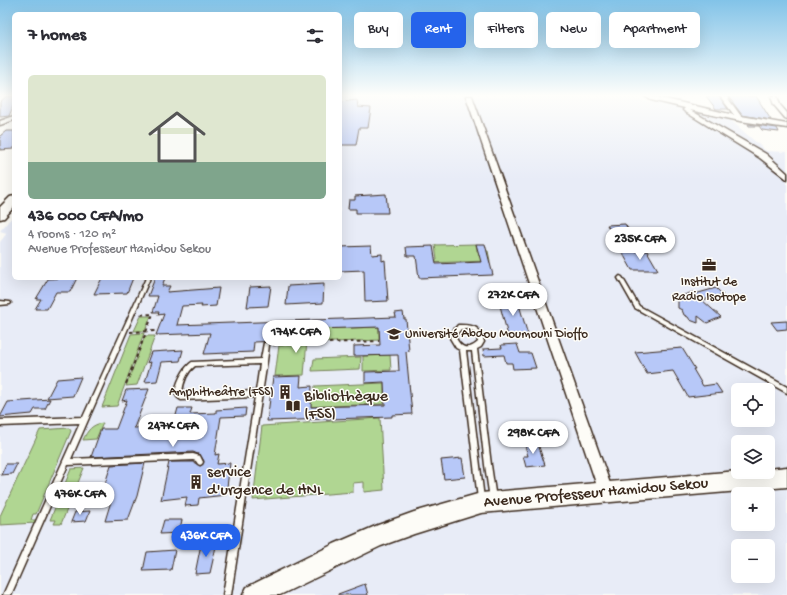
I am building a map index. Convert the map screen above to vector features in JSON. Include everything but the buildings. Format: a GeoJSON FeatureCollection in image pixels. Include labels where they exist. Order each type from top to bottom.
{"type":"FeatureCollection","features":[{"type":"Feature","properties":{"kind":"street"},"geometry":{"type":"LineString","coordinates":[[480,124],[606,492]]}},
{"type":"Feature","properties":{"kind":"street"},"geometry":{"type":"LineString","coordinates":[[709,124],[763,156],[787,177]]}},
{"type":"Feature","properties":{"kind":"street"},"geometry":{"type":"LineString","coordinates":[[774,124],[787,126]]}},
{"type":"Feature","properties":{"kind":"street"},"geometry":{"type":"LineString","coordinates":[[0,215],[12,202]]}},
{"type":"Feature","properties":{"kind":"street","name":"Avenue Professeur Hamidou Sekou"},"geometry":{"type":"LineString","coordinates":[[256,595],[342,552],[378,536],[414,523],[488,502],[787,477]]}},
{"type":"Feature","properties":{"kind":"lane"},"geometry":{"type":"LineString","coordinates":[[620,278],[637,307],[787,390]]}},
{"type":"Feature","properties":{"kind":"lane"},"geometry":{"type":"LineString","coordinates":[[7,595],[147,280]]}},
{"type":"Feature","properties":{"kind":"lane"},"geometry":{"type":"LineString","coordinates":[[0,303],[8,303]]}},
{"type":"Feature","properties":{"kind":"lane"},"geometry":{"type":"LineString","coordinates":[[463,349],[474,349],[478,346],[481,338],[476,330],[466,327],[456,330],[453,338],[455,342],[463,349],[488,502]]}},
{"type":"Feature","properties":{"kind":"lane"},"geometry":{"type":"LineString","coordinates":[[227,595],[266,345]]}},
{"type":"Feature","properties":{"kind":"lane"},"geometry":{"type":"LineString","coordinates":[[474,349],[488,465],[488,502]]}},
{"type":"Feature","properties":{"kind":"lane"},"geometry":{"type":"LineString","coordinates":[[259,394],[181,397],[179,394],[188,366],[194,364],[264,361]]}},
{"type":"Feature","properties":{"kind":"lane"},"geometry":{"type":"LineString","coordinates":[[0,423],[84,420]]}},
{"type":"Feature","properties":{"kind":"lane"},"geometry":{"type":"LineString","coordinates":[[66,462],[193,457],[198,458],[200,462]]}},
{"type":"Feature","properties":{"kind":"path"},"geometry":{"type":"LineString","coordinates":[[126,384],[153,314],[132,315]]}},
{"type":"Feature","properties":{"kind":"path"},"geometry":{"type":"LineString","coordinates":[[123,333],[155,331]]}},
{"type":"Feature","properties":{"kind":"path"},"geometry":{"type":"LineString","coordinates":[[266,345],[379,341]]}},
{"type":"Feature","properties":{"kind":"shaded area","name":"Université Abdou Moumouni Dioffo"},"geometry":{"type":"Polygon","coordinates":[[[342,124],[735,124],[766,151],[787,152],[787,595],[0,595],[0,242],[7,233],[0,231],[12,217],[12,280],[342,280],[342,124]]]}},
{"type":"Feature","properties":{"kind":"green space"},"geometry":{"type":"Polygon","coordinates":[[[476,244],[477,251],[488,251],[490,261],[422,263],[425,260],[437,260],[435,245],[476,244]]]}},
{"type":"Feature","properties":{"kind":"green space"},"geometry":{"type":"Polygon","coordinates":[[[141,316],[151,316],[145,331],[134,331],[141,316]]]}},
{"type":"Feature","properties":{"kind":"green space"},"geometry":{"type":"Polygon","coordinates":[[[379,327],[379,340],[313,343],[314,335],[318,335],[318,329],[379,327]]]}},
{"type":"Feature","properties":{"kind":"green space"},"geometry":{"type":"Polygon","coordinates":[[[308,329],[304,375],[275,376],[281,330],[308,329]]]}},
{"type":"Feature","properties":{"kind":"green space"},"geometry":{"type":"Polygon","coordinates":[[[144,333],[117,406],[102,407],[131,334],[144,333]]]}},
{"type":"Feature","properties":{"kind":"green space"},"geometry":{"type":"Polygon","coordinates":[[[145,336],[155,336],[137,385],[126,386],[145,336]]]}},
{"type":"Feature","properties":{"kind":"green space"},"geometry":{"type":"Polygon","coordinates":[[[390,355],[391,370],[363,371],[363,356],[390,355]]]}},
{"type":"Feature","properties":{"kind":"green space"},"geometry":{"type":"Polygon","coordinates":[[[361,357],[360,369],[312,371],[314,359],[361,357]]]}},
{"type":"Feature","properties":{"kind":"green space"},"geometry":{"type":"Polygon","coordinates":[[[384,383],[384,404],[303,407],[304,397],[314,397],[315,386],[384,383]]]}},
{"type":"Feature","properties":{"kind":"green space"},"geometry":{"type":"Polygon","coordinates":[[[380,418],[384,490],[364,492],[364,482],[353,483],[353,492],[253,500],[262,426],[380,418]]]}},
{"type":"Feature","properties":{"kind":"green space"},"geometry":{"type":"Polygon","coordinates":[[[103,423],[96,439],[83,440],[90,428],[103,423]]]}},
{"type":"Feature","properties":{"kind":"green space"},"geometry":{"type":"Polygon","coordinates":[[[69,428],[71,431],[36,514],[33,514],[31,520],[38,520],[36,523],[0,525],[0,516],[40,430],[69,428]]]}},
{"type":"Feature","properties":{"kind":"green space"},"geometry":{"type":"Polygon","coordinates":[[[84,468],[61,524],[54,524],[56,520],[50,520],[71,469],[84,468]]]}},
{"type":"Feature","properties":{"kind":"place","name":"Institut de Radio Isotope"},"geometry":{"type":"Point","coordinates":[709,265]}},
{"type":"Feature","properties":{"kind":"place","name":"Université Abdou Moumouni Dioffo"},"geometry":{"type":"Point","coordinates":[394,334]}},
{"type":"Feature","properties":{"kind":"place","name":"Amphitheâtre (FSS)"},"geometry":{"type":"Point","coordinates":[285,392]}},
{"type":"Feature","properties":{"kind":"place","name":"Bibliothèque (FSS)"},"geometry":{"type":"Point","coordinates":[293,406]}},
{"type":"Feature","properties":{"kind":"place","name":"service d'urgence de HNL"},"geometry":{"type":"Point","coordinates":[196,482]}}]}
